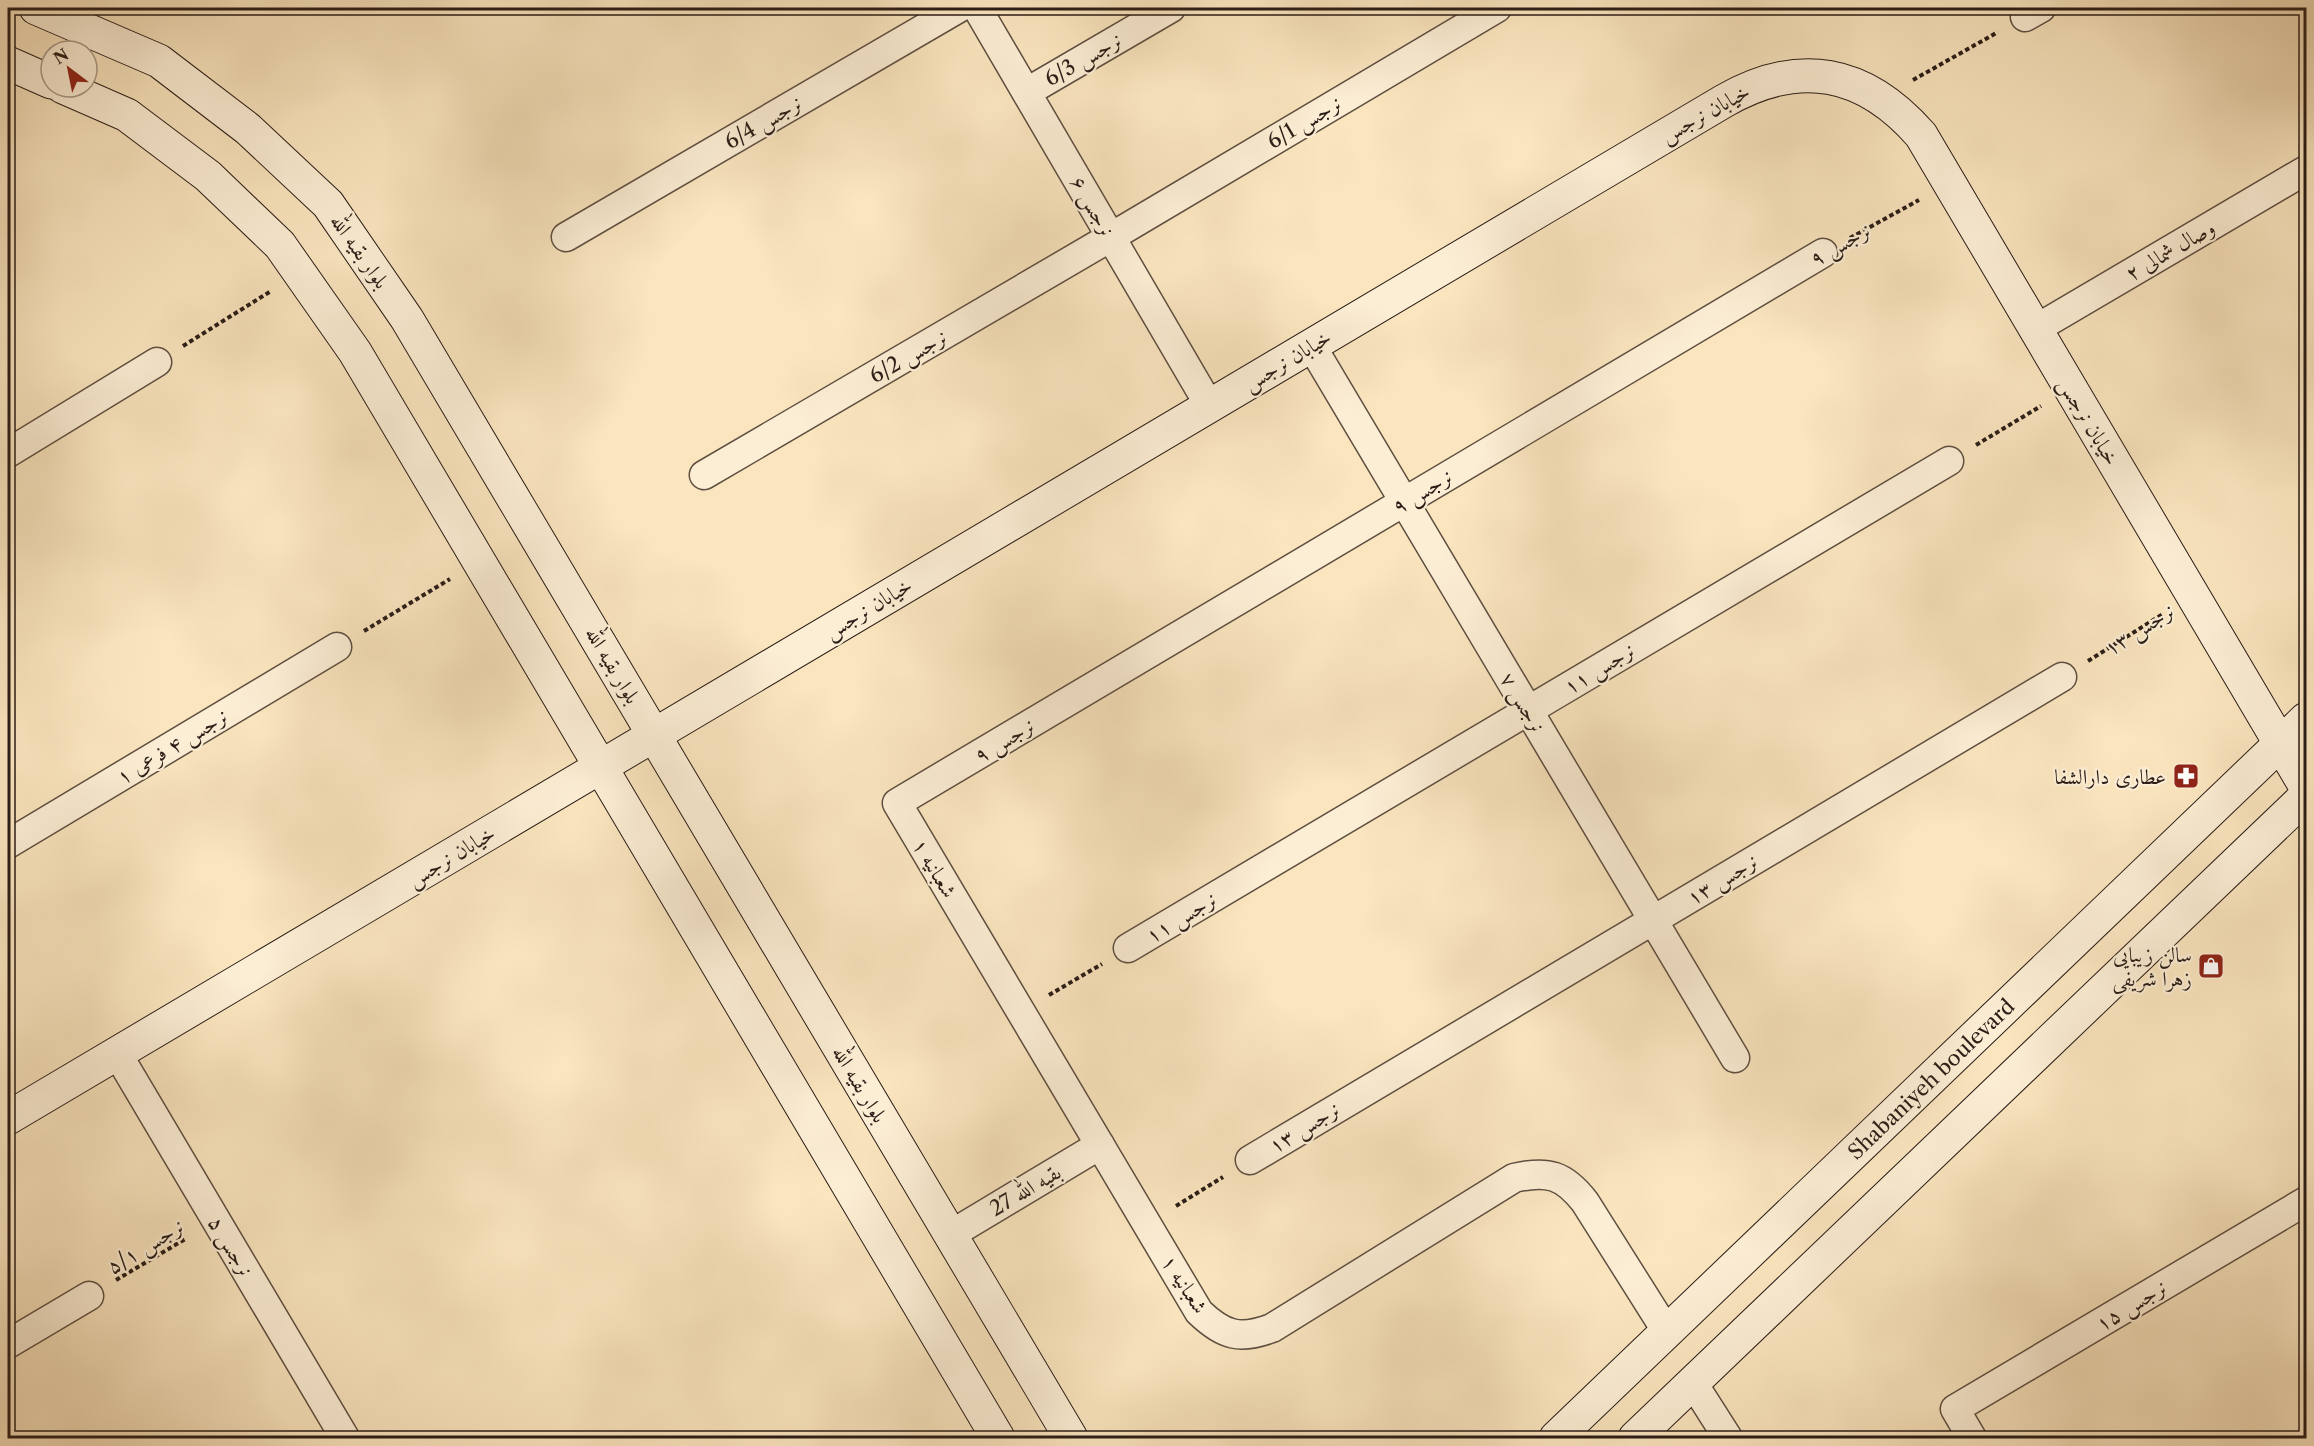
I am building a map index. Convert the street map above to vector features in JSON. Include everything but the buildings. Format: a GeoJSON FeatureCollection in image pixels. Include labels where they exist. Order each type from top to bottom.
{"type":"FeatureCollection","features":[{"type":"Feature","properties":{"kind":"street","name":"بلوار بقیه الله"},"geometry":{"type":"LineString","coordinates":[[36,8],[159,61],[248,129],[328,204],[407,319],[1071,1438]]}},
{"type":"Feature","properties":{"kind":"street","name":"نرجس 6/4"},"geometry":{"type":"LineString","coordinates":[[566,237],[959,8]]}},
{"type":"Feature","properties":{"kind":"street","name":"نرجس ۶"},"geometry":{"type":"LineString","coordinates":[[977,8],[1209,405]]}},
{"type":"Feature","properties":{"kind":"street","name":"نرجس 6/3"},"geometry":{"type":"LineString","coordinates":[[1027,92],[1171,8]]}},
{"type":"Feature","properties":{"kind":"street","name":"نرجس 6/1"},"geometry":{"type":"LineString","coordinates":[[1111,237],[1497,8]]}},
{"type":"Feature","properties":{"kind":"street"},"geometry":{"type":"LineString","coordinates":[[8,63],[39,77]]}},
{"type":"Feature","properties":{"kind":"street","name":"خیابان نرجس"},"geometry":{"type":"LineString","coordinates":[[8,1119],[1748,87],[1774,78],[1802,75],[1830,77],[1856,85],[1881,98],[1903,115],[1921,135],[2034,330],[2307,787]]}},
{"type":"Feature","properties":{"kind":"street"},"geometry":{"type":"LineString","coordinates":[[90,99],[127,115],[208,176],[280,245],[355,352],[998,1438]]}},
{"type":"Feature","properties":{"kind":"street","name":"وصال شمالی ۲"},"geometry":{"type":"LineString","coordinates":[[2034,330],[2307,170]]}},
{"type":"Feature","properties":{"kind":"street","name":"نرجس 6/2"},"geometry":{"type":"LineString","coordinates":[[704,475],[1111,237]]}},
{"type":"Feature","properties":{"kind":"street","name":"نرجس ۹"},"geometry":{"type":"LineString","coordinates":[[897,803],[1823,253]]}},
{"type":"Feature","properties":{"kind":"street","name":"نرجس ۷"},"geometry":{"type":"LineString","coordinates":[[1311,345],[1735,1058]]}},
{"type":"Feature","properties":{"kind":"street"},"geometry":{"type":"LineString","coordinates":[[8,453],[157,362]]}},
{"type":"Feature","properties":{"kind":"street","name":"نرجس ۱۱"},"geometry":{"type":"LineString","coordinates":[[1128,948],[1949,461]]}},
{"type":"Feature","properties":{"kind":"street","name":"نرجس ۴ فرعی ۱"},"geometry":{"type":"LineString","coordinates":[[8,844],[337,647]]}},
{"type":"Feature","properties":{"kind":"street","name":"نرجس ۱۳"},"geometry":{"type":"LineString","coordinates":[[1250,1160],[2062,677]]}},
{"type":"Feature","properties":{"kind":"street","name":"Shabaniyeh boulevard"},"geometry":{"type":"LineString","coordinates":[[1556,1438],[2307,719]]}},
{"type":"Feature","properties":{"kind":"street"},"geometry":{"type":"LineString","coordinates":[[1635,1438],[2307,796]]}},
{"type":"Feature","properties":{"kind":"street","name":"شعبانیه ۱"},"geometry":{"type":"LineString","coordinates":[[897,803],[1199,1312],[1214,1326],[1233,1335],[1252,1335],[1272,1328],[1514,1178],[1534,1173],[1555,1176],[1572,1186],[1667,1332]]}},
{"type":"Feature","properties":{"kind":"street","name":"نرجس ۵"},"geometry":{"type":"LineString","coordinates":[[117,1053],[345,1438]]}},
{"type":"Feature","properties":{"kind":"street","name":"بقیه الله 27"},"geometry":{"type":"LineString","coordinates":[[950,1235],[1100,1145]]}},
{"type":"Feature","properties":{"kind":"street","name":"نرجس ۱۵"},"geometry":{"type":"LineString","coordinates":[[1972,1438],[1955,1409],[2307,1201]]}},
{"type":"Feature","properties":{"kind":"street"},"geometry":{"type":"LineString","coordinates":[[8,1344],[89,1296]]}},
{"type":"Feature","properties":{"kind":"street"},"geometry":{"type":"LineString","coordinates":[[1693,1383],[1728,1438]]}},
{"type":"Feature","properties":{"kind":"path"},"geometry":{"type":"LineString","coordinates":[[1881,98],[2033,12]]}},
{"type":"Feature","properties":{"kind":"path","name":"نرجس ۹"},"geometry":{"type":"LineString","coordinates":[[1823,253],[1949,183]]}},
{"type":"Feature","properties":{"kind":"path"},"geometry":{"type":"LineString","coordinates":[[157,362],[300,273]]}},
{"type":"Feature","properties":{"kind":"path"},"geometry":{"type":"LineString","coordinates":[[1949,461],[2070,389]]}},
{"type":"Feature","properties":{"kind":"path"},"geometry":{"type":"LineString","coordinates":[[337,647],[478,561]]}},
{"type":"Feature","properties":{"kind":"path","name":"نرجس ۱۳"},"geometry":{"type":"LineString","coordinates":[[2062,677],[2193,596]]}},
{"type":"Feature","properties":{"kind":"path"},"geometry":{"type":"LineString","coordinates":[[1021,1012],[1128,948]]}},
{"type":"Feature","properties":{"kind":"path"},"geometry":{"type":"LineString","coordinates":[[1147,1224],[1250,1160]]}},
{"type":"Feature","properties":{"kind":"path","name":"نرجس ۵/۱"},"geometry":{"type":"LineString","coordinates":[[89,1296],[217,1221]]}},
{"type":"Feature","properties":{"kind":"place","name":"عطاری دارالشفا"},"geometry":{"type":"Point","coordinates":[2186,776]}},
{"type":"Feature","properties":{"kind":"place","name":"سالن زیبایی زهرا شریفی"},"geometry":{"type":"Point","coordinates":[2211,966]}}]}
